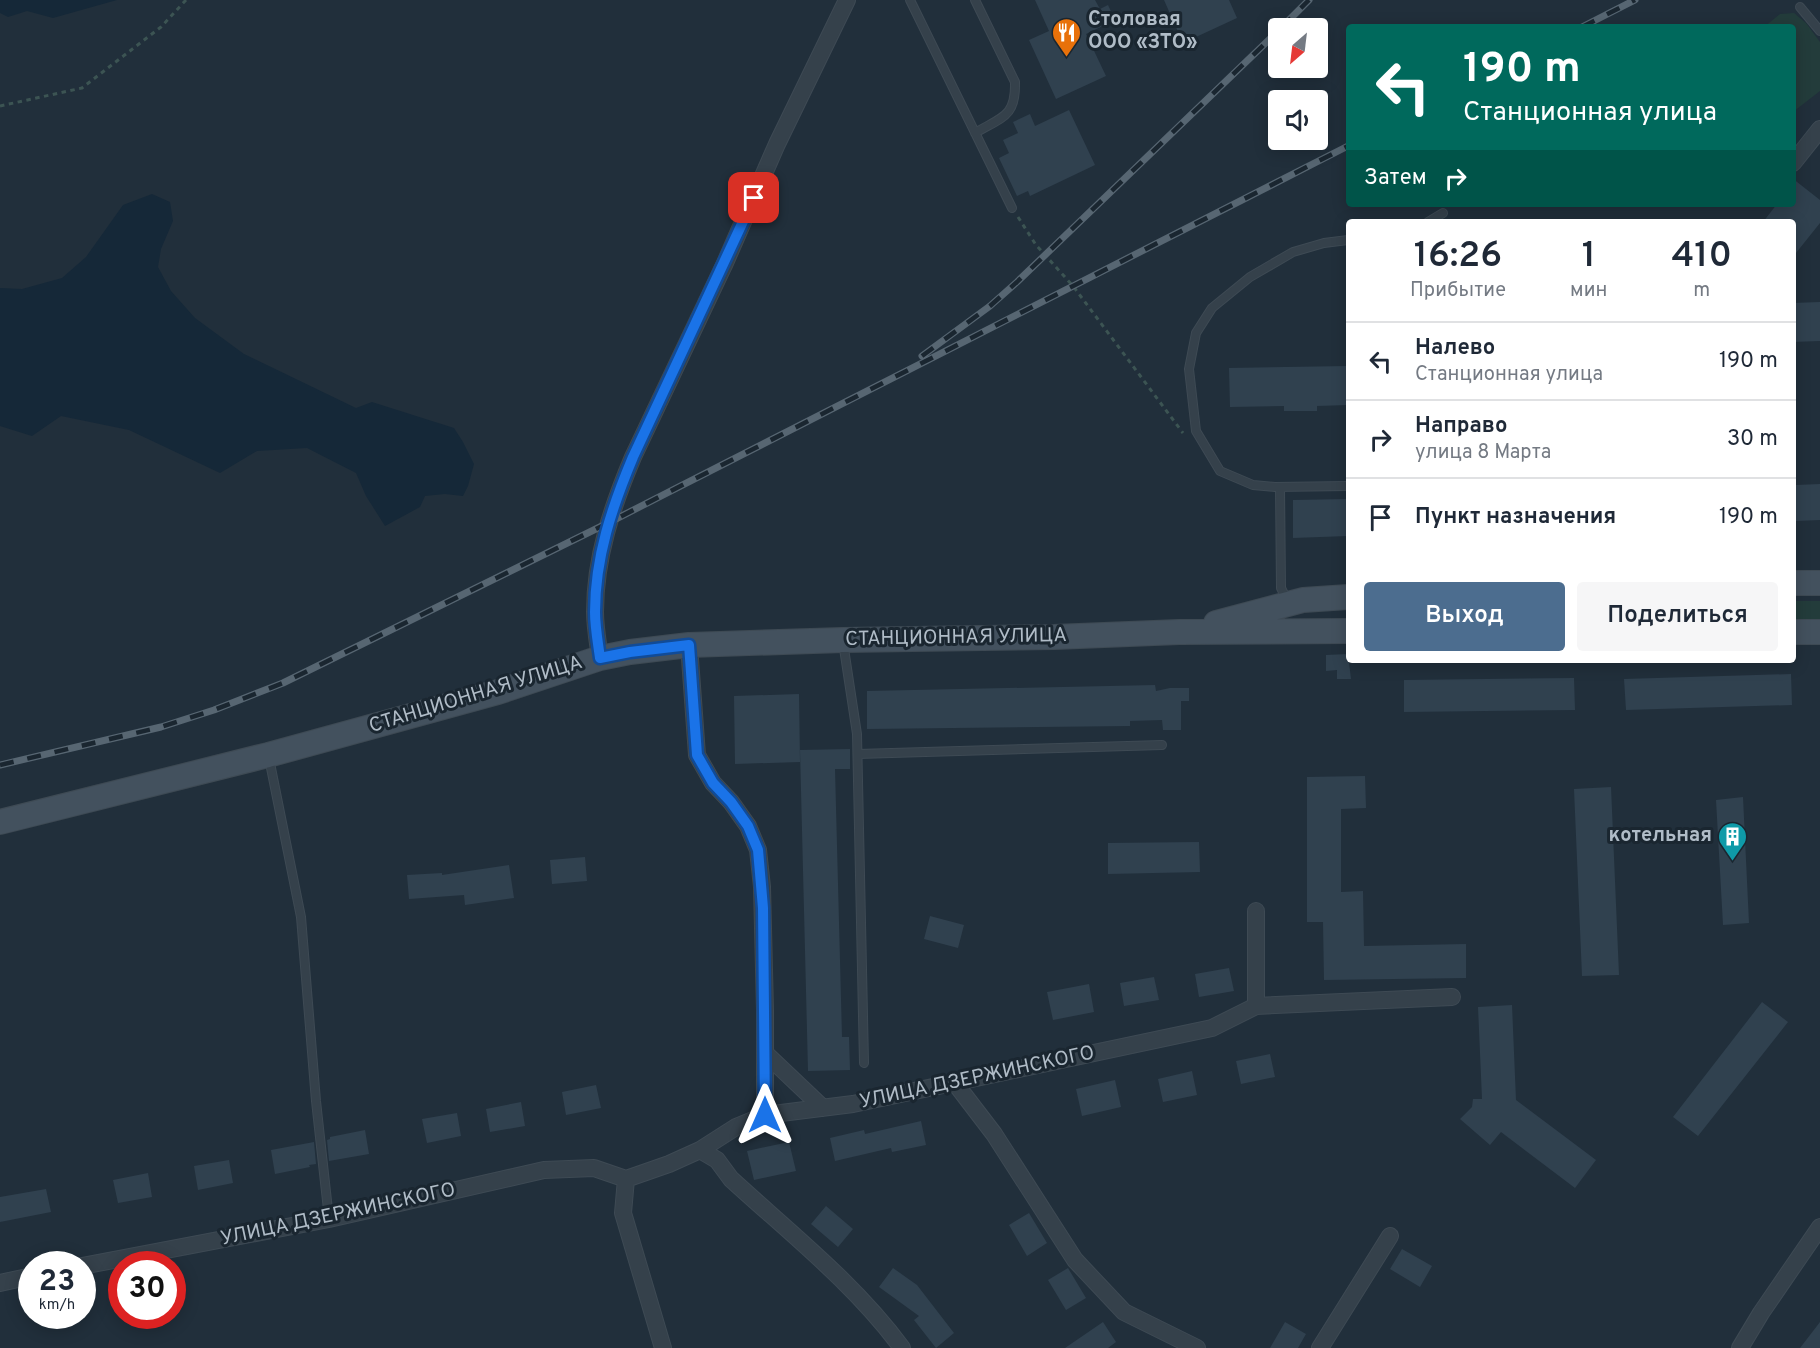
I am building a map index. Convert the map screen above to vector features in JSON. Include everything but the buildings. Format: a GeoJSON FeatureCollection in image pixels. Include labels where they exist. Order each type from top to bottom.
{"type":"FeatureCollection","features":[{"type":"Feature","properties":{"kind":"street"},"geometry":{"type":"LineString","coordinates":[[600,658],[595,612],[599,569],[605,533],[620,489],[725,263],[777,144],[847,0]]}},
{"type":"Feature","properties":{"kind":"street"},"geometry":{"type":"LineString","coordinates":[[1796,159],[1820,129]]}},
{"type":"Feature","properties":{"kind":"street"},"geometry":{"type":"LineString","coordinates":[[1796,583],[1820,583]]}},
{"type":"Feature","properties":{"kind":"street","name":"СТАНЦИОННАЯ УЛИЦА"},"geometry":{"type":"LineString","coordinates":[[1179,632],[1303,600],[1346,597]]}},
{"type":"Feature","properties":{"kind":"street","name":"СТАНЦИОННАЯ УЛИЦА"},"geometry":{"type":"LineString","coordinates":[[0,822],[268,755],[498,692],[600,658],[630,652],[689,645],[843,640],[1179,632],[1346,631]]}},
{"type":"Feature","properties":{"kind":"street"},"geometry":{"type":"LineString","coordinates":[[1796,632],[1820,632]]}},
{"type":"Feature","properties":{"kind":"street"},"geometry":{"type":"LineString","coordinates":[[689,645],[697,755],[713,783],[731,802],[748,826],[758,850],[762,887],[765,1115]]}},
{"type":"Feature","properties":{"kind":"street"},"geometry":{"type":"LineString","coordinates":[[1256,911],[1256,1006],[1452,997]]}},
{"type":"Feature","properties":{"kind":"street","name":"УЛИЦА ДЗЕРЖИНСКОГО"},"geometry":{"type":"LineString","coordinates":[[96,1263],[329,1219],[544,1170],[594,1168],[626,1179],[700,1150],[736,1127],[765,1115],[853,1104],[1212,1028],[1256,1006]]}},
{"type":"Feature","properties":{"kind":"street"},"geometry":{"type":"LineString","coordinates":[[765,1053],[823,1108]]}},
{"type":"Feature","properties":{"kind":"street"},"geometry":{"type":"LineString","coordinates":[[956,1083],[994,1134],[1075,1260],[1124,1312],[1197,1348]]}},
{"type":"Feature","properties":{"kind":"street"},"geometry":{"type":"LineString","coordinates":[[717,1160],[723,1136]]}},
{"type":"Feature","properties":{"kind":"street"},"geometry":{"type":"LineString","coordinates":[[700,1150],[717,1160],[731,1179],[851,1289],[889,1329],[902,1348]]}},
{"type":"Feature","properties":{"kind":"street"},"geometry":{"type":"LineString","coordinates":[[626,1179],[623,1213],[663,1348]]}},
{"type":"Feature","properties":{"kind":"street"},"geometry":{"type":"LineString","coordinates":[[1740,1348],[1820,1227]]}},
{"type":"Feature","properties":{"kind":"street"},"geometry":{"type":"LineString","coordinates":[[1320,1348],[1390,1236]]}},
{"type":"Feature","properties":{"kind":"street"},"geometry":{"type":"LineString","coordinates":[[0,1283],[18,1279]]}},
{"type":"Feature","properties":{"kind":"lane"},"geometry":{"type":"LineString","coordinates":[[910,0],[1012,208]]}},
{"type":"Feature","properties":{"kind":"lane"},"geometry":{"type":"LineString","coordinates":[[975,0],[1015,82],[1016,92],[1011,111],[975,133]]}},
{"type":"Feature","properties":{"kind":"lane"},"geometry":{"type":"LineString","coordinates":[[1800,7],[1820,31]]}},
{"type":"Feature","properties":{"kind":"lane"},"geometry":{"type":"LineString","coordinates":[[1433,219],[1443,213]]}},
{"type":"Feature","properties":{"kind":"lane"},"geometry":{"type":"LineString","coordinates":[[1346,240],[1324,243],[1293,252],[1250,276],[1212,308],[1196,333],[1189,369],[1196,431],[1220,471],[1253,486],[1280,488],[1346,486]]}},
{"type":"Feature","properties":{"kind":"lane"},"geometry":{"type":"LineString","coordinates":[[1280,488],[1281,588],[1290,598],[1303,600]]}},
{"type":"Feature","properties":{"kind":"lane"},"geometry":{"type":"LineString","coordinates":[[843,640],[858,754],[864,1063]]}},
{"type":"Feature","properties":{"kind":"lane"},"geometry":{"type":"LineString","coordinates":[[858,754],[1162,746]]}},
{"type":"Feature","properties":{"kind":"lane"},"geometry":{"type":"LineString","coordinates":[[268,755],[301,917],[316,1101],[329,1219]]}},
{"type":"Feature","properties":{"kind":"path"},"geometry":{"type":"LineString","coordinates":[[0,106],[82,88],[161,27],[186,0]]}},
{"type":"Feature","properties":{"kind":"path"},"geometry":{"type":"LineString","coordinates":[[1012,208],[1036,245],[1073,286],[1189,439]]}},
{"type":"Feature","properties":{"kind":"green space"},"geometry":{"type":"Polygon","coordinates":[[[1794,13],[1806,23],[1820,42],[1820,91],[1796,110],[1796,24],[1768,24],[1780,14],[1794,13]]]}},
{"type":"Feature","properties":{"kind":"green space"},"geometry":{"type":"Polygon","coordinates":[[[1796,601],[1820,601],[1820,620],[1796,620],[1796,601]]]}},
{"type":"Feature","properties":{"kind":"water"},"geometry":{"type":"Polygon","coordinates":[[[0,0],[117,0],[53,18],[27,11],[8,17],[0,13],[0,0]]]}},
{"type":"Feature","properties":{"kind":"water"},"geometry":{"type":"Polygon","coordinates":[[[152,194],[170,202],[173,221],[161,249],[158,267],[171,291],[195,318],[244,354],[356,408],[372,402],[454,428],[474,464],[463,496],[445,494],[425,496],[420,507],[385,526],[366,496],[356,473],[307,448],[257,451],[220,473],[129,430],[61,416],[32,436],[0,426],[0,288],[22,289],[62,278],[86,257],[123,205],[152,194]]]}},
{"type":"Feature","properties":{"kind":"railway"},"geometry":{"type":"LineString","coordinates":[[1291,18],[1309,0]]}},
{"type":"Feature","properties":{"kind":"railway"},"geometry":{"type":"LineString","coordinates":[[1588,24],[1635,0]]}},
{"type":"Feature","properties":{"kind":"railway"},"geometry":{"type":"LineString","coordinates":[[922,356],[990,306],[1017,282],[1268,41]]}},
{"type":"Feature","properties":{"kind":"railway"},"geometry":{"type":"LineString","coordinates":[[0,765],[161,727],[214,710],[283,683],[608,523],[1346,147]]}},
{"type":"Feature","properties":{"kind":"place","name":"Столовая ООО «ЗТО»"},"geometry":{"type":"Point","coordinates":[1067,58]}},
{"type":"Feature","properties":{"kind":"place","name":"котельная"},"geometry":{"type":"Point","coordinates":[1733,862]}},
{"type":"Feature","properties":{"kind":"route"},"geometry":{"type":"LineString","coordinates":[[754,198],[620,489],[603,544],[595,612],[600,658],[689,645],[697,755],[713,783],[731,802],[748,826],[758,850],[763,908],[765,1115]]}}]}
